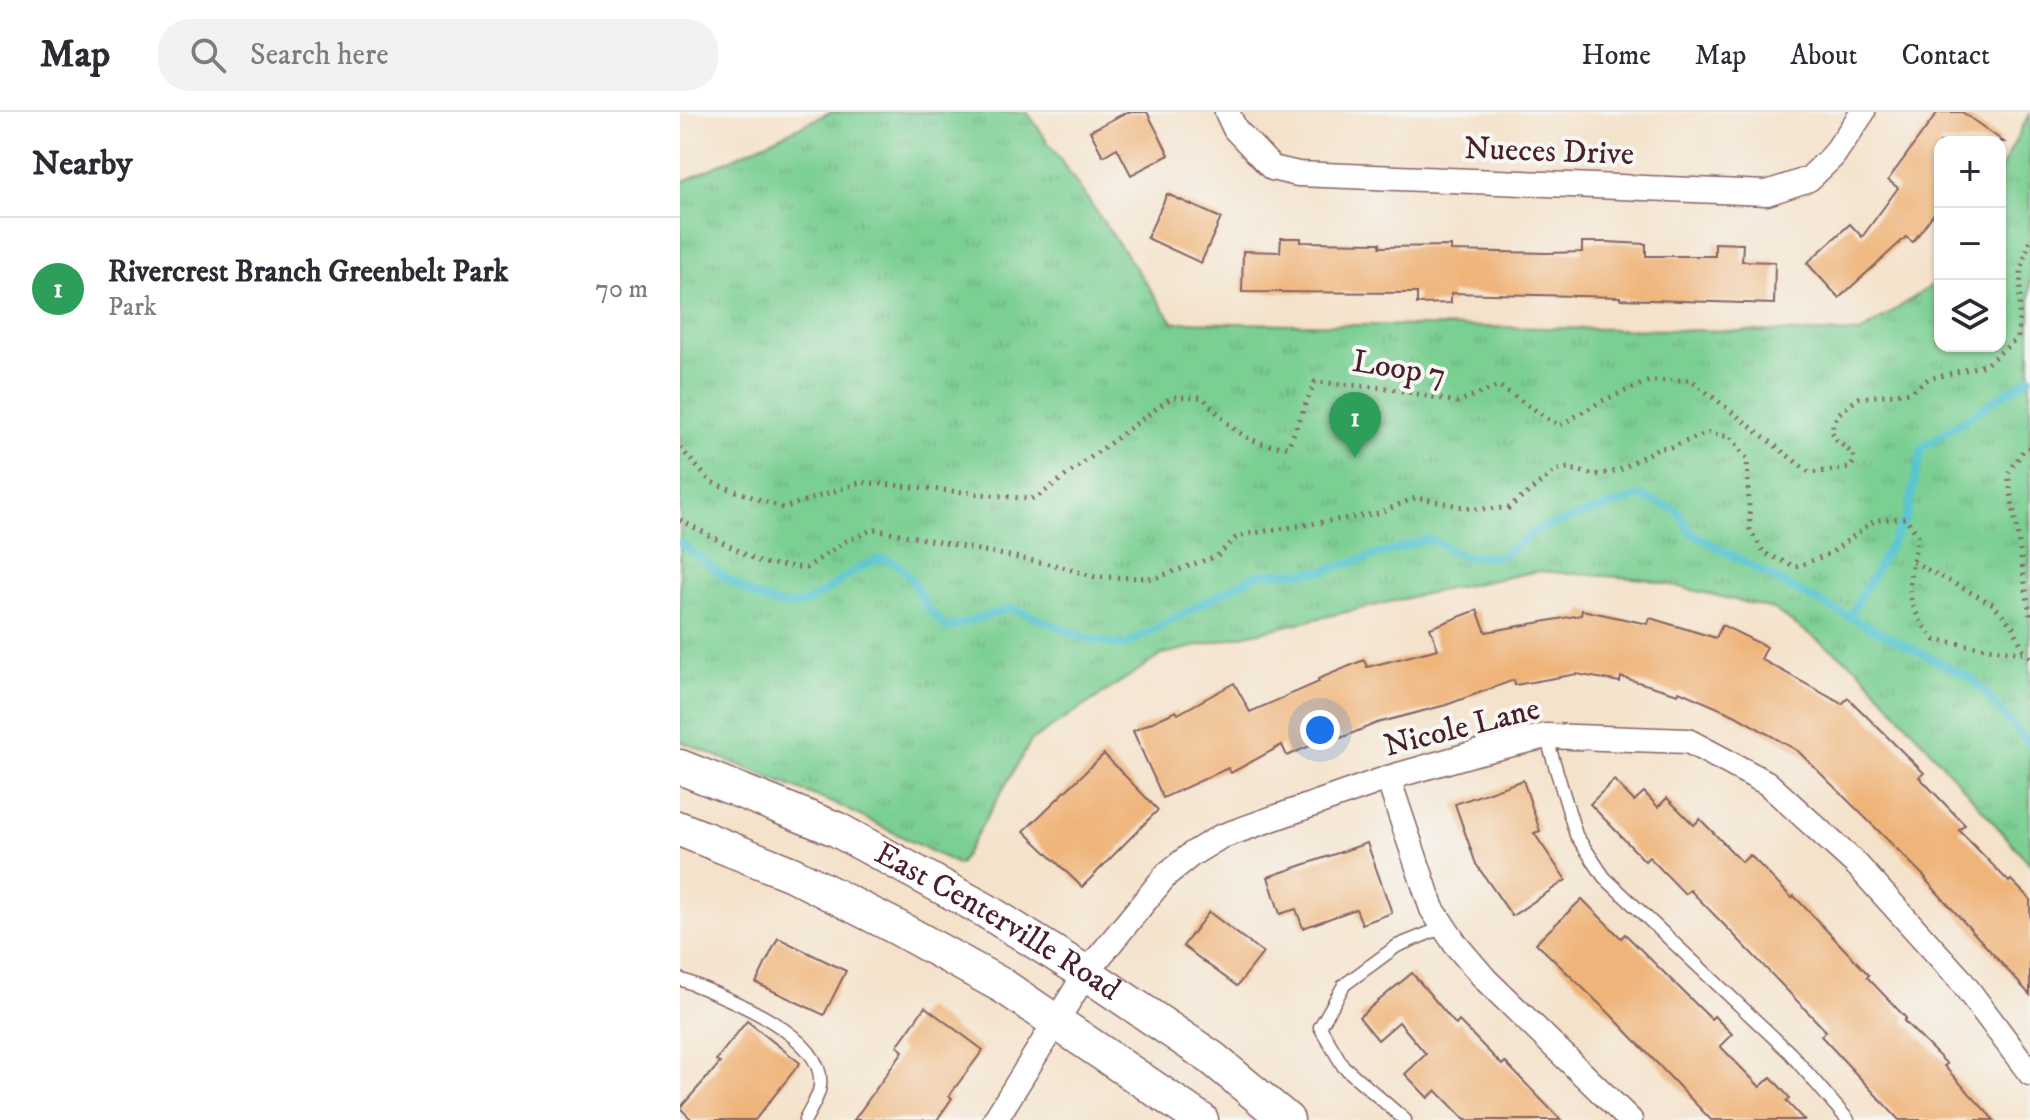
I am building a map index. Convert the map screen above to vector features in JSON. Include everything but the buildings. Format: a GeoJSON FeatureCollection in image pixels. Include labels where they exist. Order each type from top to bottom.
{"type":"FeatureCollection","features":[{"type":"Feature","properties":{"kind":"main road","name":"East Centerville Road"},"geometry":{"type":"LineString","coordinates":[[680,767],[836,829],[983,909],[1086,973],[1212,1058],[1287,1120]]}},
{"type":"Feature","properties":{"kind":"main road","name":"East Centerville Road"},"geometry":{"type":"LineString","coordinates":[[680,829],[792,874],[1003,986],[1201,1120]]}},
{"type":"Feature","properties":{"kind":"street","name":"Nueces Drive"},"geometry":{"type":"LineString","coordinates":[[1227,112],[1235,129],[1272,168],[1298,174],[1767,193],[1809,179],[1833,156],[1863,112]]}},
{"type":"Feature","properties":{"kind":"street","name":"Nicole Lane"},"geometry":{"type":"LineString","coordinates":[[995,1120],[1086,973],[1167,874],[1192,854],[1220,837],[1388,778],[1546,736],[1688,741],[1767,783],[1868,876],[1959,978],[2030,1073]]}},
{"type":"Feature","properties":{"kind":"street"},"geometry":{"type":"LineString","coordinates":[[1388,778],[1432,909],[1456,945],[1486,980],[1630,1120]]}},
{"type":"Feature","properties":{"kind":"lane"},"geometry":{"type":"LineString","coordinates":[[1546,736],[1576,835],[1604,877],[1790,1053],[1848,1120]]}},
{"type":"Feature","properties":{"kind":"lane"},"geometry":{"type":"LineString","coordinates":[[1405,1120],[1343,1066],[1320,1027],[1344,985],[1397,946],[1444,927]]}},
{"type":"Feature","properties":{"kind":"lane"},"geometry":{"type":"LineString","coordinates":[[680,979],[743,1004],[798,1041],[818,1063],[820,1087],[805,1120]]}},
{"type":"Feature","properties":{"kind":"path","name":"Loop 7"},"geometry":{"type":"LineString","coordinates":[[680,448],[711,482],[783,508],[862,482],[1031,499],[1172,397],[1202,397],[1237,434],[1268,446],[1288,447],[1315,382],[1386,388],[1457,402],[1499,386],[1559,426],[1602,401],[1649,381],[1691,380],[1810,473],[1850,468],[1854,462],[1853,454],[1836,440],[1831,430],[1838,414],[1859,398],[1911,392],[1928,379],[1985,365],[2018,338],[2021,271],[2030,238]]}},
{"type":"Feature","properties":{"kind":"path"},"geometry":{"type":"LineString","coordinates":[[680,520],[762,563],[806,568],[846,541],[874,529],[1059,566],[1095,577],[1155,578],[1217,556],[1236,538],[1248,534],[1379,513],[1417,497],[1472,509],[1509,508],[1556,470],[1568,468],[1594,475],[1618,471],[1658,448],[1671,447],[1708,433],[1731,437],[1747,459],[1750,530],[1764,553],[1796,567],[1831,553],[1875,520],[1906,518],[1918,536],[1908,591],[1916,617],[1935,640],[2028,656]]}},
{"type":"Feature","properties":{"kind":"path"},"geometry":{"type":"LineString","coordinates":[[2030,448],[2023,451],[2008,474],[2030,615]]}},
{"type":"Feature","properties":{"kind":"path"},"geometry":{"type":"LineString","coordinates":[[1913,562],[1993,604],[2013,627],[2028,656]]}},
{"type":"Feature","properties":{"kind":"green space"},"geometry":{"type":"Polygon","coordinates":[[[831,112],[1027,112],[1173,322],[1860,333],[1934,284],[1934,352],[2006,352],[2006,159],[2030,112],[2030,864],[1858,668],[1773,609],[1645,579],[1538,571],[1163,654],[1031,741],[959,865],[840,806],[680,741],[680,183],[831,112]]]}},
{"type":"Feature","properties":{"kind":"waterway"},"geometry":{"type":"LineString","coordinates":[[1849,617],[1906,518],[1922,448],[2030,377]]}},
{"type":"Feature","properties":{"kind":"waterway"},"geometry":{"type":"LineString","coordinates":[[680,542],[732,582],[776,604],[790,606],[803,603],[858,569],[883,559],[904,571],[928,608],[947,628],[1012,608],[1083,637],[1123,646],[1258,574],[1324,571],[1429,539],[1462,556],[1500,557],[1538,529],[1641,496],[1677,510],[1691,533],[1792,588],[1973,679],[2030,745]]}},
{"type":"Feature","properties":{"kind":"place","name":"Rivercrest Branch Greenbelt Park"},"geometry":{"type":"Point","coordinates":[1355,458]}}]}
